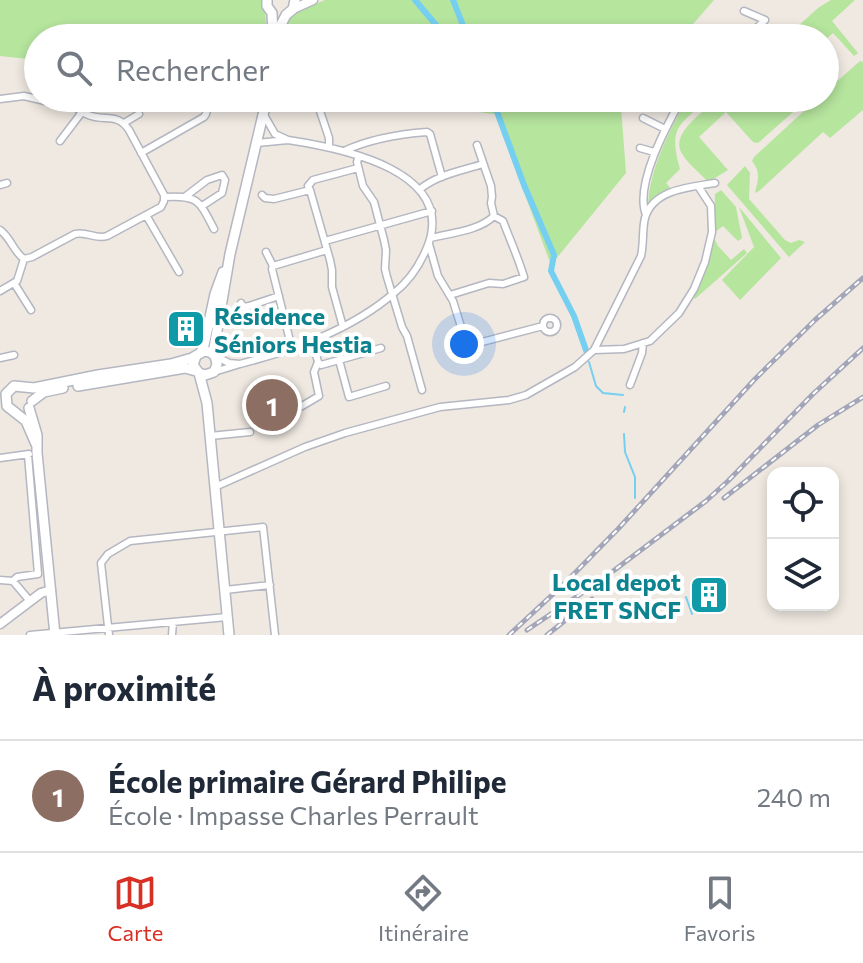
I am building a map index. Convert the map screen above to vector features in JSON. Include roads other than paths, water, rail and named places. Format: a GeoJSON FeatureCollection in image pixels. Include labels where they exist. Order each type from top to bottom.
{"type":"FeatureCollection","features":[{"type":"Feature","properties":{"kind":"main road"},"geometry":{"type":"LineString","coordinates":[[267,0],[273,24]]}},
{"type":"Feature","properties":{"kind":"main road"},"geometry":{"type":"LineString","coordinates":[[272,13],[277,15],[291,8]]}},
{"type":"Feature","properties":{"kind":"main road"},"geometry":{"type":"LineString","coordinates":[[207,403],[217,364],[214,355],[230,254],[265,112]]}},
{"type":"Feature","properties":{"kind":"main road"},"geometry":{"type":"LineString","coordinates":[[229,635],[207,403],[193,365],[204,345],[215,294],[230,254]]}},
{"type":"Feature","properties":{"kind":"main road"},"geometry":{"type":"LineString","coordinates":[[6,397],[18,386],[34,388],[171,364],[207,351],[214,355]]}},
{"type":"Feature","properties":{"kind":"main road"},"geometry":{"type":"LineString","coordinates":[[6,397],[23,412],[40,394],[52,390],[185,368],[205,375],[213,372]]}},
{"type":"Feature","properties":{"kind":"main road"},"geometry":{"type":"LineString","coordinates":[[25,387],[30,392],[35,427],[34,450]]}},
{"type":"Feature","properties":{"kind":"main road"},"geometry":{"type":"LineString","coordinates":[[6,397],[26,421],[34,450],[55,634]]}},
{"type":"Feature","properties":{"kind":"street"},"geometry":{"type":"LineString","coordinates":[[291,8],[313,0]]}},
{"type":"Feature","properties":{"kind":"street"},"geometry":{"type":"LineString","coordinates":[[744,11],[765,20],[761,24]]}},
{"type":"Feature","properties":{"kind":"street"},"geometry":{"type":"LineString","coordinates":[[0,99],[24,96]]}},
{"type":"Feature","properties":{"kind":"street"},"geometry":{"type":"LineString","coordinates":[[24,259],[80,232],[102,238],[161,207],[164,197],[124,123],[116,118],[97,118],[82,112],[60,141]]}},
{"type":"Feature","properties":{"kind":"street"},"geometry":{"type":"LineString","coordinates":[[141,153],[204,117],[206,112]]}},
{"type":"Feature","properties":{"kind":"street"},"geometry":{"type":"LineString","coordinates":[[320,112],[329,147]]}},
{"type":"Feature","properties":{"kind":"street"},"geometry":{"type":"LineString","coordinates":[[215,487],[305,447],[345,433],[440,407],[509,400],[526,395],[575,367],[594,350],[641,256],[646,215],[643,195],[654,152],[674,112]]}},
{"type":"Feature","properties":{"kind":"street"},"geometry":{"type":"LineString","coordinates":[[124,123],[139,114]]}},
{"type":"Feature","properties":{"kind":"street"},"geometry":{"type":"LineString","coordinates":[[264,115],[275,134]]}},
{"type":"Feature","properties":{"kind":"street"},"geometry":{"type":"LineString","coordinates":[[643,118],[665,129]]}},
{"type":"Feature","properties":{"kind":"street"},"geometry":{"type":"LineString","coordinates":[[258,138],[266,132],[288,140]]}},
{"type":"Feature","properties":{"kind":"street"},"geometry":{"type":"LineString","coordinates":[[344,151],[393,135],[427,132],[442,177]]}},
{"type":"Feature","properties":{"kind":"street"},"geometry":{"type":"LineString","coordinates":[[213,372],[292,349],[343,327],[392,295],[414,272],[430,241],[434,221],[432,211],[419,190],[392,169],[329,147],[258,138]]}},
{"type":"Feature","properties":{"kind":"street"},"geometry":{"type":"LineString","coordinates":[[450,295],[489,283],[503,284],[524,277],[503,221],[494,216],[491,186],[477,145]]}},
{"type":"Feature","properties":{"kind":"street"},"geometry":{"type":"LineString","coordinates":[[640,148],[654,152]]}},
{"type":"Feature","properties":{"kind":"street"},"geometry":{"type":"LineString","coordinates":[[359,156],[357,162],[363,186],[374,202],[386,250],[385,269],[422,390]]}},
{"type":"Feature","properties":{"kind":"street"},"geometry":{"type":"LineString","coordinates":[[419,190],[427,183],[483,164]]}},
{"type":"Feature","properties":{"kind":"street"},"geometry":{"type":"LineString","coordinates":[[343,327],[332,287],[332,270],[325,241],[308,186],[313,180],[358,168]]}},
{"type":"Feature","properties":{"kind":"street"},"geometry":{"type":"LineString","coordinates":[[186,196],[207,180],[222,175],[225,180],[222,193],[202,206]]}},
{"type":"Feature","properties":{"kind":"street"},"geometry":{"type":"LineString","coordinates":[[646,215],[664,194],[715,183]]}},
{"type":"Feature","properties":{"kind":"street"},"geometry":{"type":"LineString","coordinates":[[594,350],[624,349],[650,341],[679,313],[694,289],[705,262],[712,232],[711,206],[698,186]]}},
{"type":"Feature","properties":{"kind":"street"},"geometry":{"type":"LineString","coordinates":[[262,195],[274,199],[310,190]]}},
{"type":"Feature","properties":{"kind":"street"},"geometry":{"type":"LineString","coordinates":[[164,197],[186,196],[202,206],[214,229]]}},
{"type":"Feature","properties":{"kind":"street"},"geometry":{"type":"LineString","coordinates":[[325,241],[432,211]]}},
{"type":"Feature","properties":{"kind":"street"},"geometry":{"type":"LineString","coordinates":[[146,215],[179,272]]}},
{"type":"Feature","properties":{"kind":"street"},"geometry":{"type":"LineString","coordinates":[[430,241],[480,225],[494,216]]}},
{"type":"Feature","properties":{"kind":"street"},"geometry":{"type":"LineString","coordinates":[[0,230],[24,259]]}},
{"type":"Feature","properties":{"kind":"street"},"geometry":{"type":"LineString","coordinates":[[430,241],[438,276],[450,295],[467,346],[543,326]]}},
{"type":"Feature","properties":{"kind":"street"},"geometry":{"type":"LineString","coordinates":[[273,266],[327,250]]}},
{"type":"Feature","properties":{"kind":"street"},"geometry":{"type":"LineString","coordinates":[[266,252],[273,266],[292,349]]}},
{"type":"Feature","properties":{"kind":"street"},"geometry":{"type":"LineString","coordinates":[[0,291],[19,277],[24,259]]}},
{"type":"Feature","properties":{"kind":"street"},"geometry":{"type":"LineString","coordinates":[[14,283],[31,310]]}},
{"type":"Feature","properties":{"kind":"street"},"geometry":{"type":"LineString","coordinates":[[241,303],[243,307],[249,306],[279,296]]}},
{"type":"Feature","properties":{"kind":"street"},"geometry":{"type":"LineString","coordinates":[[302,406],[319,396],[314,372],[318,362],[312,340]]}},
{"type":"Feature","properties":{"kind":"street"},"geometry":{"type":"LineString","coordinates":[[630,385],[643,343]]}},
{"type":"Feature","properties":{"kind":"street"},"geometry":{"type":"LineString","coordinates":[[318,362],[321,365],[381,348]]}},
{"type":"Feature","properties":{"kind":"street"},"geometry":{"type":"LineString","coordinates":[[0,358],[14,355]]}},
{"type":"Feature","properties":{"kind":"street"},"geometry":{"type":"LineString","coordinates":[[214,355],[229,363],[240,364]]}},
{"type":"Feature","properties":{"kind":"street"},"geometry":{"type":"LineString","coordinates":[[339,360],[349,397],[386,386]]}},
{"type":"Feature","properties":{"kind":"street"},"geometry":{"type":"LineString","coordinates":[[210,436],[250,432]]}},
{"type":"Feature","properties":{"kind":"street"},"geometry":{"type":"LineString","coordinates":[[0,458],[34,450],[38,574],[17,577],[13,581]]}},
{"type":"Feature","properties":{"kind":"street"},"geometry":{"type":"LineString","coordinates":[[108,631],[102,559],[130,541],[263,527],[275,635]]}},
{"type":"Feature","properties":{"kind":"street"},"geometry":{"type":"LineString","coordinates":[[0,580],[13,581],[29,600]]}},
{"type":"Feature","properties":{"kind":"street"},"geometry":{"type":"LineString","coordinates":[[225,590],[270,585]]}},
{"type":"Feature","properties":{"kind":"street"},"geometry":{"type":"LineString","coordinates":[[0,624],[29,600],[51,590]]}},
{"type":"Feature","properties":{"kind":"street"},"geometry":{"type":"LineString","coordinates":[[30,635],[108,631],[227,617]]}},
{"type":"Feature","properties":{"kind":"street"},"geometry":{"type":"LineString","coordinates":[[172,635],[173,622]]}},
{"type":"Feature","properties":{"kind":"waterway"},"geometry":{"type":"LineString","coordinates":[[415,0],[435,24]]}},
{"type":"Feature","properties":{"kind":"waterway"},"geometry":{"type":"LineString","coordinates":[[453,0],[462,24]]}},
{"type":"Feature","properties":{"kind":"waterway"},"geometry":{"type":"LineString","coordinates":[[497,112],[554,255],[551,271],[574,316],[587,353]]}},
{"type":"Feature","properties":{"kind":"waterway"},"geometry":{"type":"LineString","coordinates":[[589,362],[596,386],[603,393],[623,395]]}},
{"type":"Feature","properties":{"kind":"waterway"},"geometry":{"type":"LineString","coordinates":[[624,412],[625,407]]}},
{"type":"Feature","properties":{"kind":"waterway"},"geometry":{"type":"LineString","coordinates":[[624,434],[625,452],[635,477],[635,498]]}},
{"type":"Feature","properties":{"kind":"waterway"},"geometry":{"type":"LineString","coordinates":[[686,597],[692,614]]}},
{"type":"Feature","properties":{"kind":"railway"},"geometry":{"type":"LineString","coordinates":[[509,635],[618,529],[755,379],[863,278]]}},
{"type":"Feature","properties":{"kind":"railway"},"geometry":{"type":"LineString","coordinates":[[527,630],[600,581],[706,501],[863,348]]}},
{"type":"Feature","properties":{"kind":"railway"},"geometry":{"type":"LineString","coordinates":[[724,498],[818,425],[863,397]]}},
{"type":"Feature","properties":{"kind":"railway"},"geometry":{"type":"LineString","coordinates":[[547,635],[592,599]]}},
{"type":"Feature","properties":{"kind":"place","name":"Résidence Séniors Hestia"},"geometry":{"type":"Point","coordinates":[186,329]}},
{"type":"Feature","properties":{"kind":"place","name":"École primaire Gérard Philipe"},"geometry":{"type":"Point","coordinates":[272,405]}},
{"type":"Feature","properties":{"kind":"place","name":"Local depot FRET SNCF"},"geometry":{"type":"Point","coordinates":[709,595]}}]}
